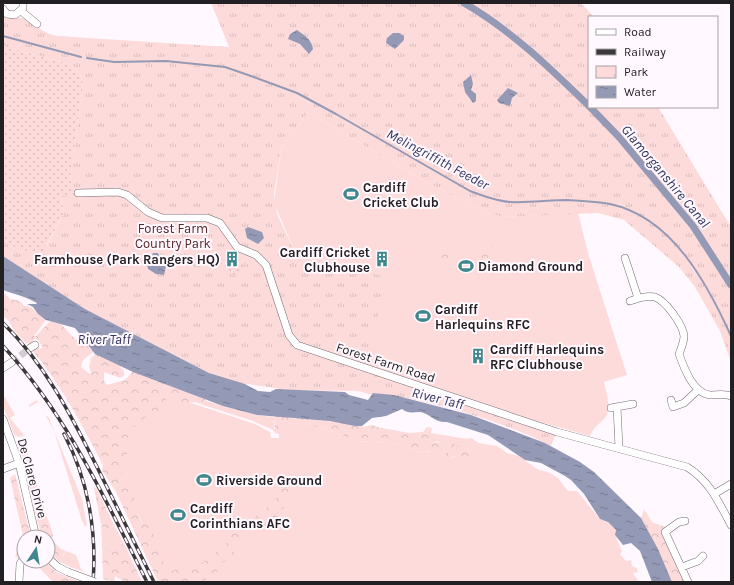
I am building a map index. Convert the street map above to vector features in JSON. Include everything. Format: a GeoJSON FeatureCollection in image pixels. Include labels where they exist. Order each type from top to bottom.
{"type":"FeatureCollection","features":[{"type":"Feature","properties":{"kind":"street"},"geometry":{"type":"LineString","coordinates":[[3,9],[10,16],[15,16],[21,11],[23,3]]}},
{"type":"Feature","properties":{"kind":"street"},"geometry":{"type":"LineString","coordinates":[[21,11],[37,24]]}},
{"type":"Feature","properties":{"kind":"street","name":"Forest Farm Road"},"geometry":{"type":"LineString","coordinates":[[78,194],[118,192],[127,195],[148,212],[162,218],[206,218],[220,223],[237,247],[260,257],[266,265],[289,335],[293,341],[303,348],[557,432],[618,447],[687,467],[699,475],[714,494],[731,525]]}},
{"type":"Feature","properties":{"kind":"street"},"geometry":{"type":"LineString","coordinates":[[625,258],[638,298]]}},
{"type":"Feature","properties":{"kind":"street"},"geometry":{"type":"LineString","coordinates":[[630,301],[638,298],[654,297],[661,300],[677,320],[684,338],[679,354],[698,390],[709,395],[726,394],[731,396]]}},
{"type":"Feature","properties":{"kind":"street"},"geometry":{"type":"LineString","coordinates":[[3,368],[12,362]]}},
{"type":"Feature","properties":{"kind":"street"},"geometry":{"type":"LineString","coordinates":[[671,400],[673,407],[684,403],[698,390]]}},
{"type":"Feature","properties":{"kind":"street"},"geometry":{"type":"LineString","coordinates":[[618,447],[614,408],[633,404]]}},
{"type":"Feature","properties":{"kind":"street","name":"De Clare Drive"},"geometry":{"type":"LineString","coordinates":[[3,424],[19,463],[34,529]]}},
{"type":"Feature","properties":{"kind":"street"},"geometry":{"type":"LineString","coordinates":[[3,469],[19,463]]}},
{"type":"Feature","properties":{"kind":"street"},"geometry":{"type":"LineString","coordinates":[[714,494],[731,484]]}},
{"type":"Feature","properties":{"kind":"street"},"geometry":{"type":"LineString","coordinates":[[685,521],[679,522],[665,532],[688,582]]}},
{"type":"Feature","properties":{"kind":"street"},"geometry":{"type":"LineString","coordinates":[[682,567],[698,561],[703,556]]}},
{"type":"Feature","properties":{"kind":"street"},"geometry":{"type":"LineString","coordinates":[[56,565],[68,572],[95,582]]}},
{"type":"Feature","properties":{"kind":"street"},"geometry":{"type":"LineString","coordinates":[[19,582],[20,569]]}},
{"type":"Feature","properties":{"kind":"green space","name":"Forest Farm Country Park"},"geometry":{"type":"Polygon","coordinates":[[[211,3],[581,3],[593,16],[588,16],[588,108],[659,108],[731,227],[731,362],[720,331],[695,287],[679,267],[624,220],[598,213],[503,217],[487,213],[422,180],[308,112],[281,149],[274,194],[277,214],[296,254],[385,277],[367,371],[556,434],[551,446],[533,437],[488,420],[464,412],[416,400],[373,393],[372,395],[358,391],[288,390],[234,382],[209,373],[85,309],[3,256],[3,238],[15,247],[46,247],[64,213],[60,195],[74,197],[74,190],[70,179],[83,85],[79,73],[69,64],[3,46],[3,15],[26,19],[46,32],[57,36],[229,47],[211,3]]]}},
{"type":"Feature","properties":{"kind":"green space"},"geometry":{"type":"Polygon","coordinates":[[[3,46],[69,64],[79,73],[82,79],[83,85],[70,179],[74,190],[74,198],[60,195],[64,213],[41,255],[15,247],[3,238],[3,46]]]}},
{"type":"Feature","properties":{"kind":"green space","name":"Diamond Ground"},"geometry":{"type":"Polygon","coordinates":[[[308,112],[422,180],[487,213],[503,217],[578,213],[588,253],[627,375],[604,382],[608,401],[607,415],[594,429],[590,436],[512,414],[367,367],[296,254],[274,203],[281,149],[308,112]]]}},
{"type":"Feature","properties":{"kind":"green space"},"geometry":{"type":"Polygon","coordinates":[[[485,239],[492,241],[493,246],[487,259],[479,258],[477,252],[481,241],[485,239]]]}},
{"type":"Feature","properties":{"kind":"green space"},"geometry":{"type":"Polygon","coordinates":[[[441,250],[453,255],[453,263],[449,266],[437,261],[436,251],[441,250]]]}},
{"type":"Feature","properties":{"kind":"green space"},"geometry":{"type":"Polygon","coordinates":[[[219,264],[232,264],[236,269],[238,268],[237,264],[243,265],[239,272],[241,274],[234,276],[229,270],[217,268],[219,264]]]}},
{"type":"Feature","properties":{"kind":"green space"},"geometry":{"type":"Polygon","coordinates":[[[3,292],[10,299],[20,301],[24,306],[30,307],[46,320],[34,336],[35,337],[51,320],[62,325],[78,341],[90,344],[94,352],[84,360],[81,367],[90,374],[91,372],[89,367],[91,358],[101,350],[122,364],[120,367],[124,371],[124,376],[120,378],[104,372],[104,381],[107,385],[125,380],[135,369],[206,400],[206,402],[200,404],[195,402],[181,403],[168,396],[165,398],[168,404],[166,412],[164,410],[159,412],[150,411],[150,415],[144,418],[140,425],[127,428],[133,435],[128,440],[127,454],[121,470],[123,475],[128,477],[133,496],[138,505],[137,513],[142,523],[148,525],[158,541],[161,559],[172,571],[183,567],[189,572],[216,553],[217,548],[226,545],[229,533],[245,529],[254,524],[256,516],[274,502],[278,496],[279,484],[282,481],[287,486],[289,493],[284,508],[278,516],[266,528],[256,534],[252,534],[250,542],[238,543],[234,547],[232,556],[228,560],[219,564],[217,573],[207,576],[205,582],[158,582],[116,492],[102,470],[103,465],[87,434],[52,376],[31,349],[43,348],[39,341],[35,338],[30,345],[28,342],[27,344],[15,332],[8,320],[3,316],[3,292]]]}},
{"type":"Feature","properties":{"kind":"green space"},"geometry":{"type":"Polygon","coordinates":[[[3,394],[15,415],[10,418],[24,435],[22,437],[14,434],[3,406],[3,394]]]}},
{"type":"Feature","properties":{"kind":"green space"},"geometry":{"type":"Polygon","coordinates":[[[167,395],[255,424],[270,432],[271,438],[279,438],[279,434],[253,421],[200,404],[206,401],[257,415],[274,417],[274,429],[285,423],[320,427],[358,441],[401,444],[420,453],[443,449],[451,458],[457,456],[470,456],[469,449],[448,445],[443,446],[438,441],[432,443],[427,434],[423,432],[427,427],[432,428],[431,433],[467,439],[471,438],[479,443],[497,446],[507,453],[519,456],[537,469],[550,473],[558,478],[568,491],[577,491],[600,519],[608,522],[616,530],[615,535],[622,551],[620,554],[626,561],[631,560],[632,566],[637,568],[638,572],[633,573],[639,582],[183,582],[169,578],[117,471],[123,426],[167,395]]]}},
{"type":"Feature","properties":{"kind":"green space"},"geometry":{"type":"Polygon","coordinates":[[[37,400],[38,402],[29,407],[29,405],[37,400]]]}},
{"type":"Feature","properties":{"kind":"green space"},"geometry":{"type":"Polygon","coordinates":[[[279,415],[295,419],[299,416],[359,424],[363,427],[372,425],[409,433],[423,432],[429,436],[432,443],[440,442],[443,446],[452,443],[460,447],[466,445],[471,453],[470,457],[466,459],[457,456],[446,458],[446,452],[443,449],[436,454],[429,451],[420,453],[401,444],[358,441],[320,427],[285,423],[282,426],[285,431],[284,434],[275,432],[274,417],[279,415]]]}},
{"type":"Feature","properties":{"kind":"green space"},"geometry":{"type":"Polygon","coordinates":[[[48,416],[82,499],[87,526],[85,526],[82,521],[54,431],[46,417],[48,416]]]}},
{"type":"Feature","properties":{"kind":"green space"},"geometry":{"type":"Polygon","coordinates":[[[27,444],[27,452],[40,494],[39,493],[37,495],[37,512],[41,517],[37,520],[21,451],[23,446],[27,444]]]}},
{"type":"Feature","properties":{"kind":"green space"},"geometry":{"type":"Polygon","coordinates":[[[15,474],[29,529],[22,529],[10,478],[15,474]]]}},
{"type":"Feature","properties":{"kind":"green space"},"geometry":{"type":"Polygon","coordinates":[[[96,487],[114,525],[111,528],[103,528],[101,524],[94,488],[96,487]]]}},
{"type":"Feature","properties":{"kind":"green space"},"geometry":{"type":"Polygon","coordinates":[[[38,491],[51,529],[40,529],[37,520],[40,515],[36,509],[38,491]]]}},
{"type":"Feature","properties":{"kind":"green space"},"geometry":{"type":"Polygon","coordinates":[[[644,509],[652,522],[665,527],[685,582],[666,582],[640,521],[644,509]]]}},
{"type":"Feature","properties":{"kind":"green space"},"geometry":{"type":"Polygon","coordinates":[[[101,525],[103,528],[113,527],[114,525],[125,545],[121,543],[110,548],[105,544],[102,545],[101,525]]]}},
{"type":"Feature","properties":{"kind":"green space"},"geometry":{"type":"Polygon","coordinates":[[[116,542],[125,545],[142,582],[125,582],[115,576],[114,582],[103,579],[102,545],[105,544],[110,548],[116,542]]]}},
{"type":"Feature","properties":{"kind":"green space"},"geometry":{"type":"Polygon","coordinates":[[[56,544],[61,549],[66,551],[61,557],[57,556],[56,544]]]}},
{"type":"Feature","properties":{"kind":"green space"},"geometry":{"type":"Polygon","coordinates":[[[56,551],[63,556],[66,551],[76,555],[81,569],[85,572],[68,566],[57,560],[56,551]]]}},
{"type":"Feature","properties":{"kind":"green space"},"geometry":{"type":"Polygon","coordinates":[[[41,569],[53,569],[56,572],[80,582],[53,582],[41,569]]]}},
{"type":"Feature","properties":{"kind":"water"},"geometry":{"type":"Polygon","coordinates":[[[297,30],[311,43],[313,49],[309,54],[300,44],[288,39],[290,34],[297,30]]]}},
{"type":"Feature","properties":{"kind":"water"},"geometry":{"type":"Polygon","coordinates":[[[393,33],[399,33],[404,36],[404,40],[395,49],[386,43],[387,38],[393,33]]]}},
{"type":"Feature","properties":{"kind":"water"},"geometry":{"type":"Polygon","coordinates":[[[471,75],[473,84],[471,90],[476,94],[476,101],[473,103],[465,92],[463,82],[471,75]]]}},
{"type":"Feature","properties":{"kind":"water"},"geometry":{"type":"Polygon","coordinates":[[[508,88],[518,93],[512,98],[510,106],[499,103],[497,100],[508,88]]]}},
{"type":"Feature","properties":{"kind":"water"},"geometry":{"type":"Polygon","coordinates":[[[248,227],[262,232],[264,238],[258,244],[247,238],[245,229],[248,227]]]}},
{"type":"Feature","properties":{"kind":"water"},"geometry":{"type":"Polygon","coordinates":[[[153,253],[158,253],[162,263],[166,266],[164,275],[156,274],[148,269],[147,264],[151,260],[153,253]]]}},
{"type":"Feature","properties":{"kind":"water","name":"River Taff"},"geometry":{"type":"Polygon","coordinates":[[[3,256],[85,309],[209,373],[245,384],[258,391],[270,392],[276,389],[345,392],[349,395],[368,400],[373,393],[394,395],[471,415],[545,443],[580,462],[594,472],[641,518],[658,549],[672,582],[652,582],[640,551],[631,543],[623,545],[615,535],[616,530],[608,522],[600,519],[584,494],[571,480],[541,463],[525,460],[488,435],[447,422],[439,421],[420,412],[408,412],[402,409],[386,416],[372,418],[362,426],[355,426],[330,421],[257,415],[223,406],[133,372],[95,354],[75,328],[46,320],[38,314],[33,307],[27,304],[37,303],[25,297],[3,290],[3,256]]]}},
{"type":"Feature","properties":{"kind":"waterway","name":"Glamorganshire Canal"},"geometry":{"type":"LineString","coordinates":[[464,3],[498,25],[530,50],[588,105]]}},
{"type":"Feature","properties":{"kind":"waterway","name":"Melingriffith Feeder"},"geometry":{"type":"LineString","coordinates":[[3,36],[81,57]]}},
{"type":"Feature","properties":{"kind":"waterway","name":"Melingriffith Feeder"},"geometry":{"type":"LineString","coordinates":[[87,58],[114,62],[166,61],[225,67],[297,93],[470,191],[480,195],[510,202],[568,200],[595,202],[610,204],[632,211],[652,223],[685,255],[699,274],[711,295],[731,336]]}},
{"type":"Feature","properties":{"kind":"waterway","name":"Glamorganshire Canal"},"geometry":{"type":"LineString","coordinates":[[591,108],[619,137],[693,226],[731,285]]}},
{"type":"Feature","properties":{"kind":"tunnel"},"geometry":{"type":"LineString","coordinates":[[12,362],[30,348]]}},
{"type":"Feature","properties":{"kind":"railway"},"geometry":{"type":"LineString","coordinates":[[3,323],[32,355],[67,409],[154,582]]}},
{"type":"Feature","properties":{"kind":"railway"},"geometry":{"type":"LineString","coordinates":[[3,346],[47,400],[66,429],[100,489],[147,582]]}},
{"type":"Feature","properties":{"kind":"railway"},"geometry":{"type":"LineString","coordinates":[[64,434],[79,469],[89,506],[94,544],[93,582]]}},
{"type":"Feature","properties":{"kind":"place","name":"Cardiff Cricket Club"},"geometry":{"type":"Point","coordinates":[351,194]}},
{"type":"Feature","properties":{"kind":"place","name":"Farmhouse (Park Rangers HQ)"},"geometry":{"type":"Point","coordinates":[232,259]}},
{"type":"Feature","properties":{"kind":"place","name":"Cardiff Cricket Clubhouse"},"geometry":{"type":"Point","coordinates":[382,259]}},
{"type":"Feature","properties":{"kind":"place","name":"Diamond Ground"},"geometry":{"type":"Point","coordinates":[466,266]}},
{"type":"Feature","properties":{"kind":"place","name":"Cardiff Harlequins RFC"},"geometry":{"type":"Point","coordinates":[423,316]}},
{"type":"Feature","properties":{"kind":"place","name":"Cardiff Harlequins RFC Clubhouse"},"geometry":{"type":"Point","coordinates":[478,356]}},
{"type":"Feature","properties":{"kind":"place","name":"Riverside Ground"},"geometry":{"type":"Point","coordinates":[204,480]}},
{"type":"Feature","properties":{"kind":"place","name":"Cardiff Corinthians AFC"},"geometry":{"type":"Point","coordinates":[178,515]}}]}
